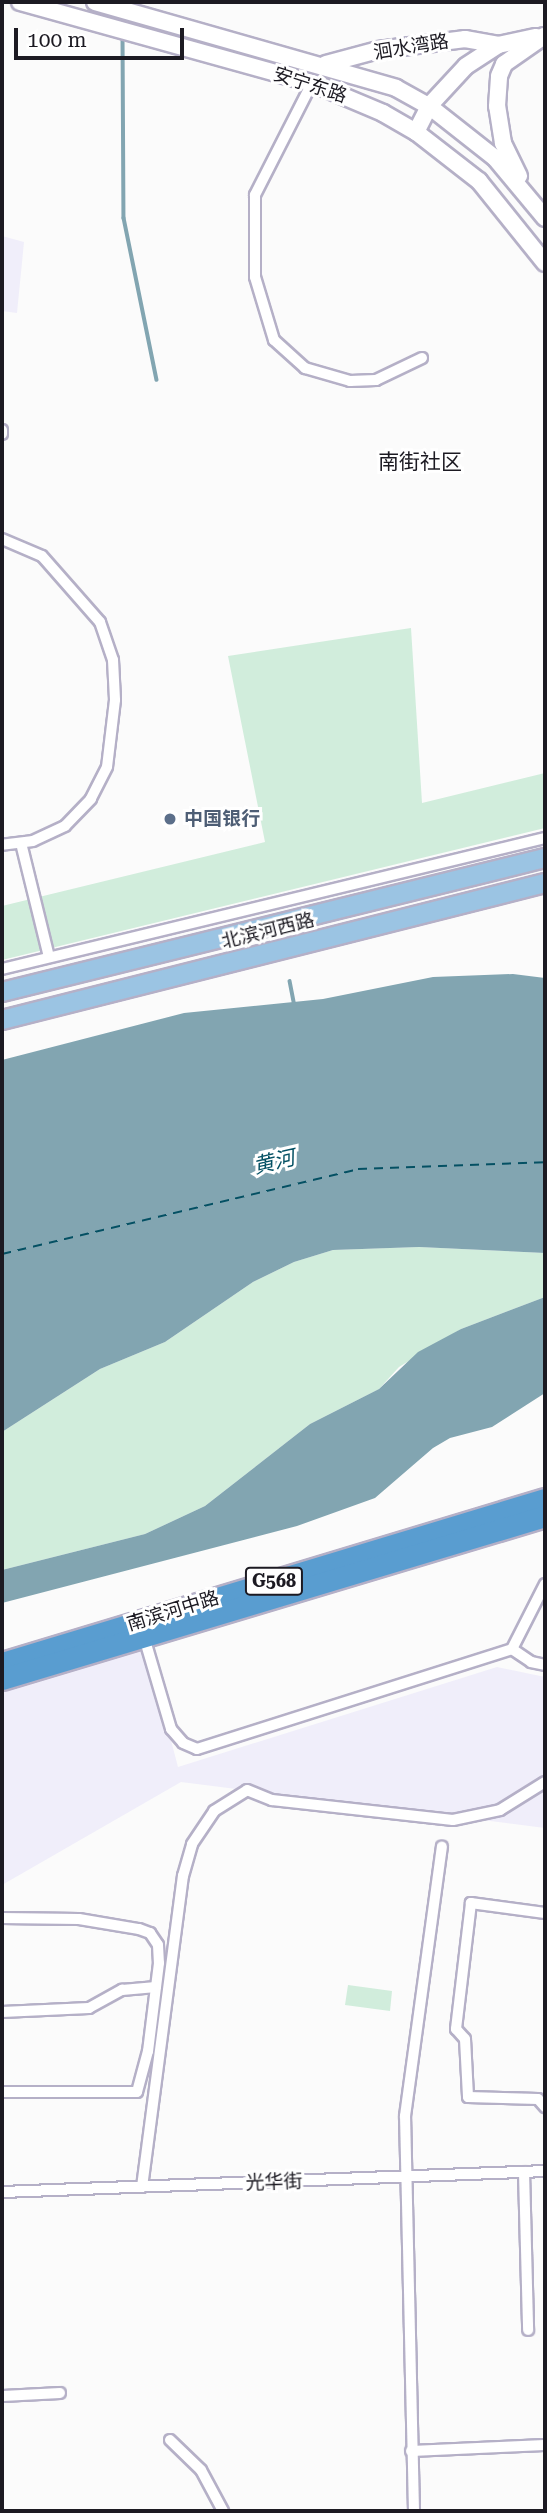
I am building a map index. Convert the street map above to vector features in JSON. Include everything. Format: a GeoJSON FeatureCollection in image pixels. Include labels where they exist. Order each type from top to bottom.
{"type":"FeatureCollection","features":[{"type":"Feature","properties":{"kind":"highway","name":"南滨河中路"},"geometry":{"type":"LineString","coordinates":[[2,1662],[545,1499]]}},
{"type":"Feature","properties":{"kind":"highway","name":"南滨河中路"},"geometry":{"type":"LineString","coordinates":[[2,1679],[545,1516]]}},
{"type":"Feature","properties":{"kind":"main road","name":"安宁东路"},"geometry":{"type":"LineString","coordinates":[[20,2],[312,83],[416,132],[479,181],[545,263]]}},
{"type":"Feature","properties":{"kind":"main road","name":"安宁东路"},"geometry":{"type":"LineString","coordinates":[[95,2],[133,8],[396,88],[429,106],[495,158],[528,194]]}},
{"type":"Feature","properties":{"kind":"main road","name":"洄水湾路"},"geometry":{"type":"LineString","coordinates":[[326,65],[378,50],[465,39],[498,45],[545,36]]}},
{"type":"Feature","properties":{"kind":"main road","name":"洄水湾路"},"geometry":{"type":"LineString","coordinates":[[528,194],[503,144],[497,106],[499,76],[504,64],[545,36]]}},
{"type":"Feature","properties":{"kind":"main road","name":"洄水湾路"},"geometry":{"type":"LineString","coordinates":[[416,132],[429,106],[466,66],[498,45]]}},
{"type":"Feature","properties":{"kind":"main road"},"geometry":{"type":"LineString","coordinates":[[528,194],[545,218]]}},
{"type":"Feature","properties":{"kind":"main road","name":"北滨河西路"},"geometry":{"type":"LineString","coordinates":[[2,992],[545,858]]}},
{"type":"Feature","properties":{"kind":"main road","name":"北滨河西路"},"geometry":{"type":"LineString","coordinates":[[2,1020],[545,883]]}},
{"type":"Feature","properties":{"kind":"street"},"geometry":{"type":"LineString","coordinates":[[312,83],[255,195],[255,277],[274,340],[305,368],[350,381],[376,380],[422,358]]}},
{"type":"Feature","properties":{"kind":"street"},"geometry":{"type":"LineString","coordinates":[[2,539],[42,556],[76,590],[100,622],[113,660],[115,700],[107,767],[91,799],[65,825],[21,843],[2,845]]}},
{"type":"Feature","properties":{"kind":"street"},"geometry":{"type":"LineString","coordinates":[[2,969],[545,838]]}},
{"type":"Feature","properties":{"kind":"street"},"geometry":{"type":"LineString","coordinates":[[21,843],[49,957]]}},
{"type":"Feature","properties":{"kind":"street"},"geometry":{"type":"LineString","coordinates":[[144,1637],[170,1729],[183,1743],[197,1749],[512,1649],[545,1584]]}},
{"type":"Feature","properties":{"kind":"street"},"geometry":{"type":"LineString","coordinates":[[512,1649],[531,1662],[545,1664]]}},
{"type":"Feature","properties":{"kind":"street"},"geometry":{"type":"LineString","coordinates":[[142,2187],[183,1876],[192,1844],[214,1811],[247,1790],[272,1800],[453,1820],[500,1810],[545,1782]]}},
{"type":"Feature","properties":{"kind":"street"},"geometry":{"type":"LineString","coordinates":[[414,2511],[405,2116],[442,1847]]}},
{"type":"Feature","properties":{"kind":"street"},"geometry":{"type":"LineString","coordinates":[[545,1913],[471,1903],[456,2029],[465,2039],[468,2098],[538,2099],[545,2107]]}},
{"type":"Feature","properties":{"kind":"street"},"geometry":{"type":"LineString","coordinates":[[2,1918],[79,1919],[150,1933],[159,1945],[148,2052],[137,2092],[2,2092]]}},
{"type":"Feature","properties":{"kind":"street"},"geometry":{"type":"LineString","coordinates":[[2,2012],[89,2008],[122,1990],[156,1987]]}},
{"type":"Feature","properties":{"kind":"street","name":"光华街"},"geometry":{"type":"LineString","coordinates":[[2,2192],[545,2171]]}},
{"type":"Feature","properties":{"kind":"street"},"geometry":{"type":"LineString","coordinates":[[524,2172],[528,2330]]}},
{"type":"Feature","properties":{"kind":"street"},"geometry":{"type":"LineString","coordinates":[[2,2396],[60,2393]]}},
{"type":"Feature","properties":{"kind":"street"},"geometry":{"type":"LineString","coordinates":[[170,2440],[201,2470],[223,2511]]}},
{"type":"Feature","properties":{"kind":"street"},"geometry":{"type":"LineString","coordinates":[[411,2451],[545,2445]]}},
{"type":"Feature","properties":{"kind":"shaded area"},"geometry":{"type":"Polygon","coordinates":[[[2,236],[24,242],[17,313],[2,311],[2,236]]]}},
{"type":"Feature","properties":{"kind":"shaded area"},"geometry":{"type":"Polygon","coordinates":[[[144,1637],[178,1767],[497,1667],[545,1677],[545,1828],[181,1782],[2,1885],[2,1670],[144,1637]]]}},
{"type":"Feature","properties":{"kind":"green space"},"geometry":{"type":"Polygon","coordinates":[[[411,628],[422,803],[545,773],[545,828],[2,960],[2,906],[265,842],[228,656],[411,628]]]}},
{"type":"Feature","properties":{"kind":"green space"},"geometry":{"type":"Polygon","coordinates":[[[419,1247],[545,1253],[545,1297],[461,1329],[399,1367],[379,1389],[310,1424],[205,1506],[145,1534],[2,1570],[2,1432],[100,1369],[165,1342],[253,1282],[294,1262],[333,1250],[419,1247]]]}},
{"type":"Feature","properties":{"kind":"green space"},"geometry":{"type":"Polygon","coordinates":[[[348,1985],[392,1991],[390,2011],[345,2005],[348,1985]]]}},
{"type":"Feature","properties":{"kind":"water","name":"黄河"},"geometry":{"type":"Polygon","coordinates":[[[513,974],[545,978],[545,1253],[419,1247],[333,1250],[294,1262],[253,1282],[165,1342],[100,1369],[2,1432],[2,1060],[184,1013],[323,999],[433,977],[513,974]]]}},
{"type":"Feature","properties":{"kind":"water"},"geometry":{"type":"Polygon","coordinates":[[[545,1297],[545,1393],[492,1427],[450,1438],[433,1448],[375,1498],[297,1526],[2,1603],[2,1570],[145,1534],[205,1506],[310,1424],[379,1389],[418,1352],[461,1329],[545,1297]]]}},
{"type":"Feature","properties":{"kind":"waterway"},"geometry":{"type":"LineString","coordinates":[[123,35],[124,218],[157,380]]}},
{"type":"Feature","properties":{"kind":"waterway"},"geometry":{"type":"LineString","coordinates":[[290,981],[295,1007]]}},
{"type":"Feature","properties":{"kind":"ferry route"},"geometry":{"type":"LineString","coordinates":[[2,1254],[358,1169],[545,1162]]}},
{"type":"Feature","properties":{"kind":"place","name":"中国银行"},"geometry":{"type":"Point","coordinates":[170,819]}},
{"type":"Feature","properties":{"kind":"district","name":"南街社区"},"geometry":{"type":"Point","coordinates":[420,462]}}]}
